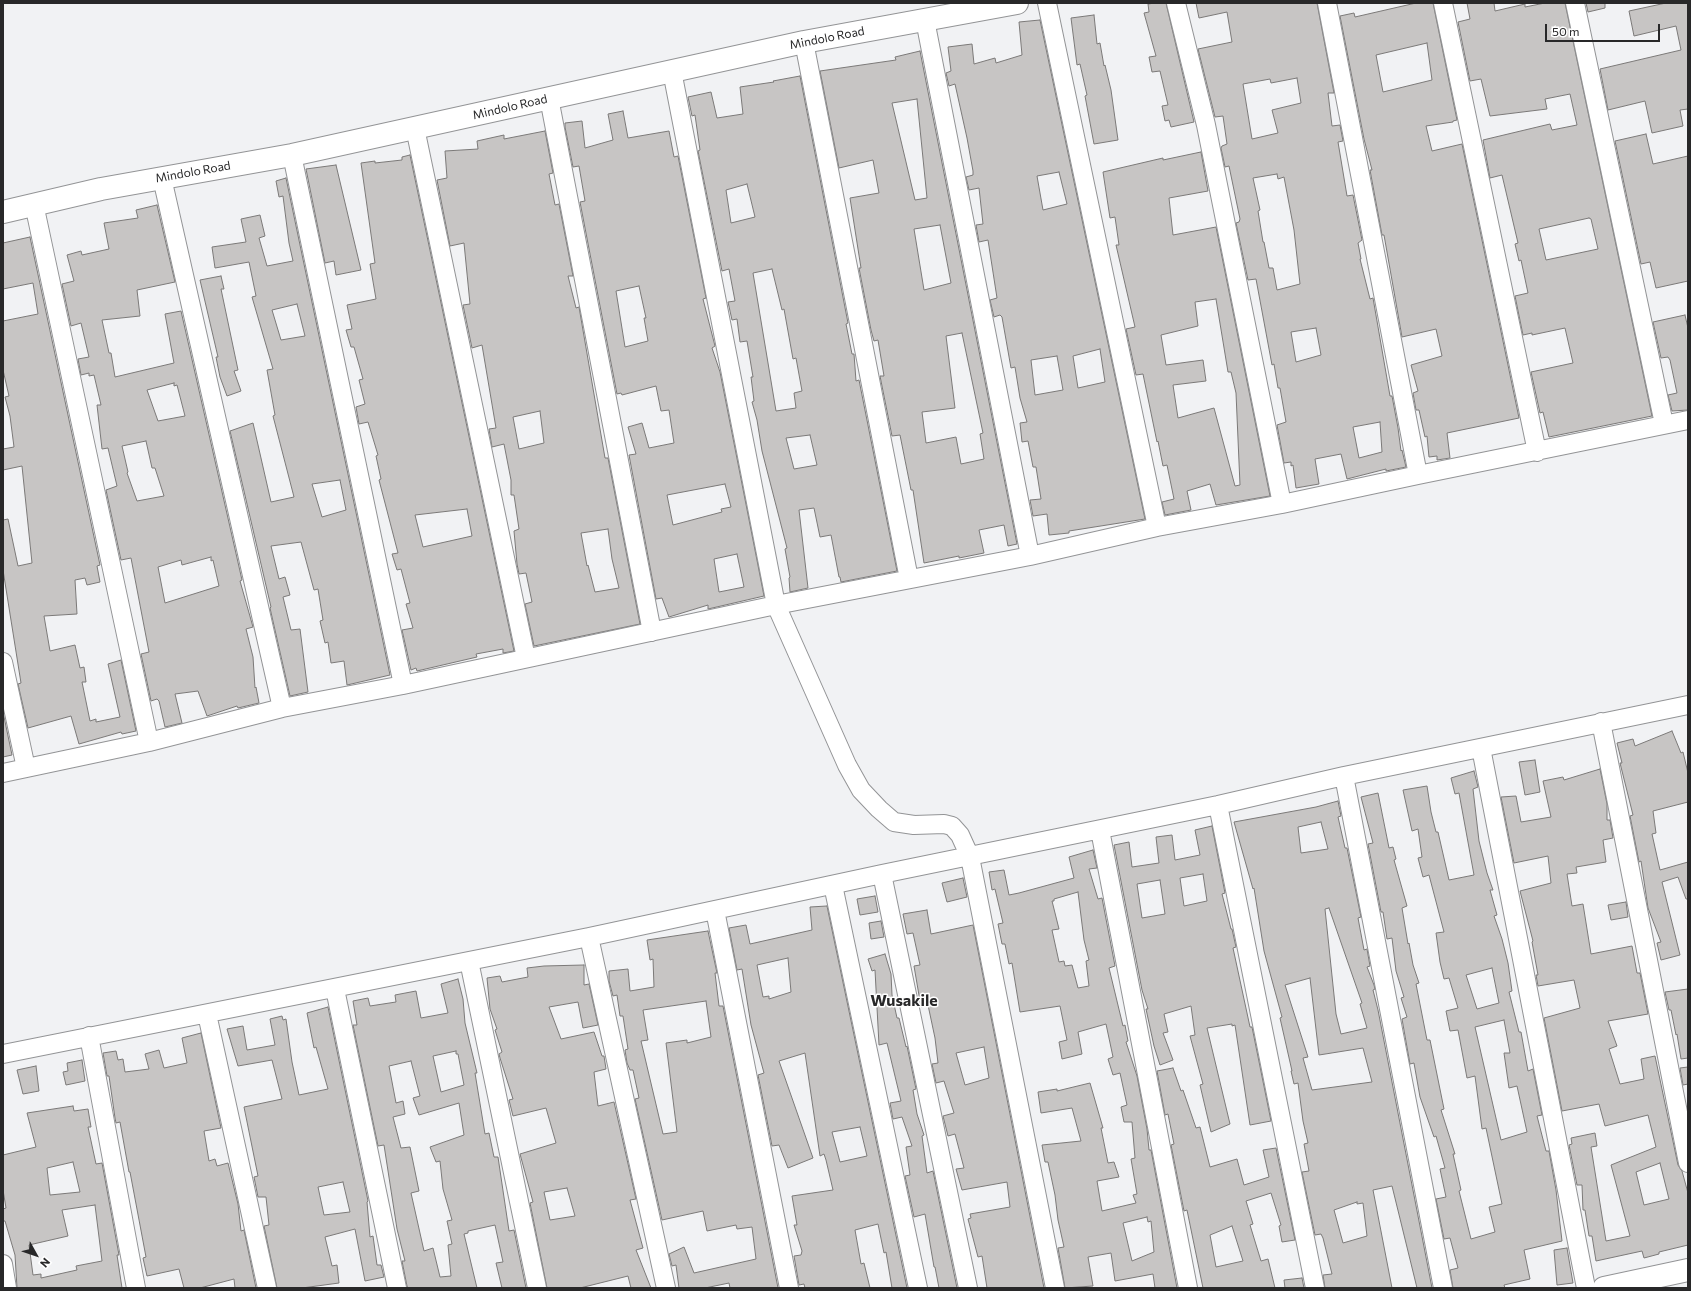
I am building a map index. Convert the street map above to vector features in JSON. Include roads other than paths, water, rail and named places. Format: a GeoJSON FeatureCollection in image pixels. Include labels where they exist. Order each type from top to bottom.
{"type":"FeatureCollection","features":[{"type":"Feature","properties":{"kind":"street","name":"Mindolo Road"},"geometry":{"type":"LineString","coordinates":[[3,212],[34,204],[162,178],[292,155],[804,42],[1017,3]]}},
{"type":"Feature","properties":{"kind":"street"},"geometry":{"type":"LineString","coordinates":[[1047,3],[1157,527]]}},
{"type":"Feature","properties":{"kind":"street"},"geometry":{"type":"LineString","coordinates":[[1176,3],[1206,125],[1282,504]]}},
{"type":"Feature","properties":{"kind":"street"},"geometry":{"type":"LineString","coordinates":[[1327,3],[1418,475]]}},
{"type":"Feature","properties":{"kind":"street"},"geometry":{"type":"LineString","coordinates":[[1443,3],[1537,452]]}},
{"type":"Feature","properties":{"kind":"street"},"geometry":{"type":"LineString","coordinates":[[1575,3],[1664,424]]}},
{"type":"Feature","properties":{"kind":"street"},"geometry":{"type":"LineString","coordinates":[[925,20],[1030,556]]}},
{"type":"Feature","properties":{"kind":"street"},"geometry":{"type":"LineString","coordinates":[[804,42],[908,579]]}},
{"type":"Feature","properties":{"kind":"street"},"geometry":{"type":"LineString","coordinates":[[672,71],[776,605],[847,765],[861,790],[894,822],[914,825],[944,824],[952,826],[960,835],[970,858],[1055,1288]]}},
{"type":"Feature","properties":{"kind":"street"},"geometry":{"type":"LineString","coordinates":[[549,98],[652,632]]}},
{"type":"Feature","properties":{"kind":"street"},"geometry":{"type":"LineString","coordinates":[[415,128],[526,658]]}},
{"type":"Feature","properties":{"kind":"street"},"geometry":{"type":"LineString","coordinates":[[292,155],[403,685]]}},
{"type":"Feature","properties":{"kind":"street"},"geometry":{"type":"LineString","coordinates":[[162,178],[282,708]]}},
{"type":"Feature","properties":{"kind":"street"},"geometry":{"type":"LineString","coordinates":[[34,204],[149,742]]}},
{"type":"Feature","properties":{"kind":"street"},"geometry":{"type":"LineString","coordinates":[[3,773],[149,742],[282,708],[403,685],[776,605],[1030,556],[1157,527],[1282,504],[1688,420]]}},
{"type":"Feature","properties":{"kind":"street"},"geometry":{"type":"LineString","coordinates":[[3,662],[26,768]]}},
{"type":"Feature","properties":{"kind":"street"},"geometry":{"type":"LineString","coordinates":[[3,1054],[590,937],[882,874],[970,858],[1218,805],[1344,776],[1688,705]]}},
{"type":"Feature","properties":{"kind":"street"},"geometry":{"type":"LineString","coordinates":[[1601,722],[1688,1163]]}},
{"type":"Feature","properties":{"kind":"street"},"geometry":{"type":"LineString","coordinates":[[1481,748],[1586,1288]]}},
{"type":"Feature","properties":{"kind":"street"},"geometry":{"type":"LineString","coordinates":[[1344,776],[1443,1288]]}},
{"type":"Feature","properties":{"kind":"street"},"geometry":{"type":"LineString","coordinates":[[1218,805],[1315,1288]]}},
{"type":"Feature","properties":{"kind":"street"},"geometry":{"type":"LineString","coordinates":[[1100,830],[1188,1288]]}},
{"type":"Feature","properties":{"kind":"street"},"geometry":{"type":"LineString","coordinates":[[882,874],[968,1288]]}},
{"type":"Feature","properties":{"kind":"street"},"geometry":{"type":"LineString","coordinates":[[833,885],[918,1288]]}},
{"type":"Feature","properties":{"kind":"street"},"geometry":{"type":"LineString","coordinates":[[715,910],[789,1288]]}},
{"type":"Feature","properties":{"kind":"street"},"geometry":{"type":"LineString","coordinates":[[590,937],[666,1288]]}},
{"type":"Feature","properties":{"kind":"street"},"geometry":{"type":"LineString","coordinates":[[469,961],[537,1288]]}},
{"type":"Feature","properties":{"kind":"street"},"geometry":{"type":"LineString","coordinates":[[335,989],[397,1288]]}},
{"type":"Feature","properties":{"kind":"street"},"geometry":{"type":"LineString","coordinates":[[207,1014],[267,1288]]}},
{"type":"Feature","properties":{"kind":"street"},"geometry":{"type":"LineString","coordinates":[[89,1036],[136,1288]]}},
{"type":"Feature","properties":{"kind":"street"},"geometry":{"type":"LineString","coordinates":[[3,1264],[7,1288]]}},
{"type":"Feature","properties":{"kind":"street"},"geometry":{"type":"LineString","coordinates":[[1604,1288],[1654,1283],[1688,1270]]}},
{"type":"Feature","properties":{"kind":"district","name":"Wusakile"},"geometry":{"type":"Point","coordinates":[904,1001]}}]}
